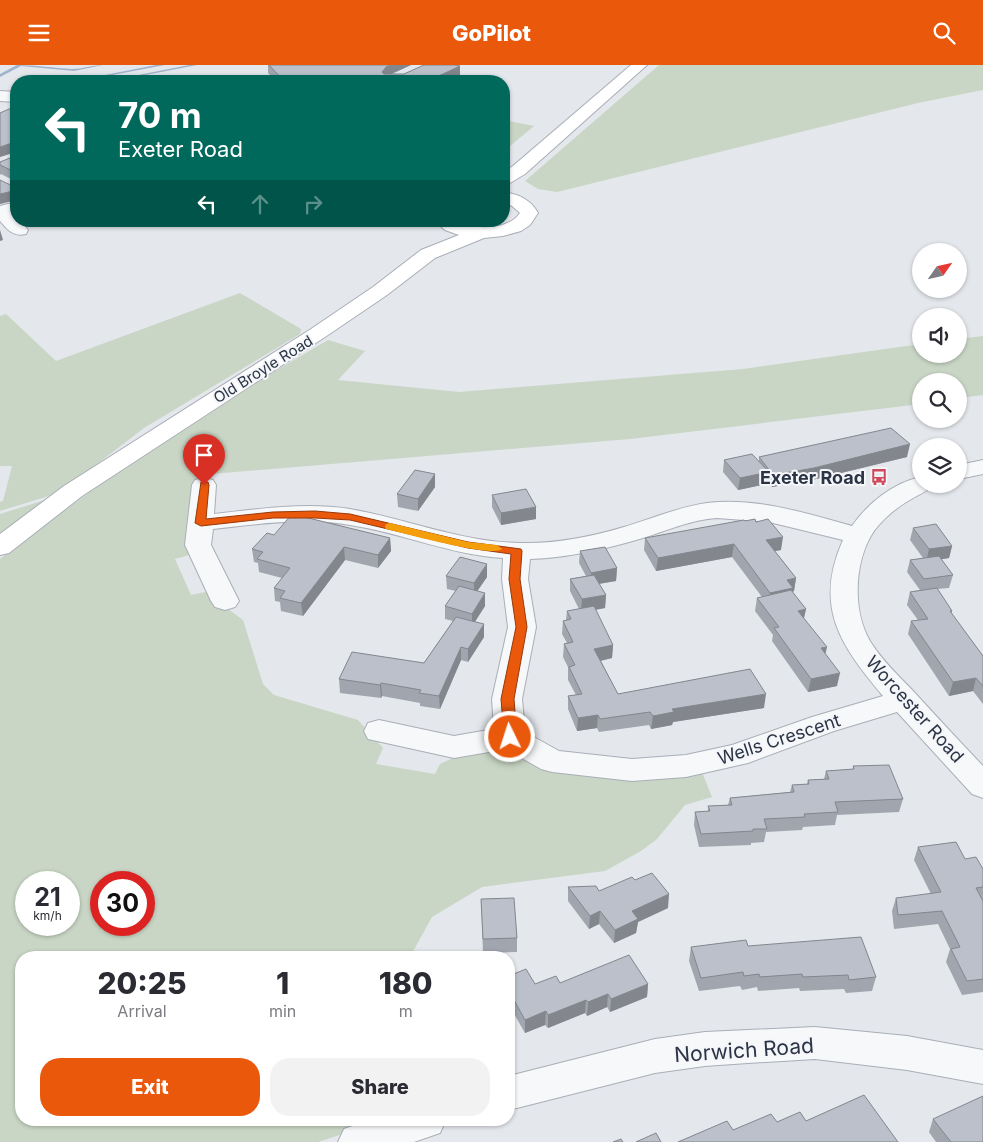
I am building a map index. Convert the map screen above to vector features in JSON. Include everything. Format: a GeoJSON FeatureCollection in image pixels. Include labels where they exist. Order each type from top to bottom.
{"type":"FeatureCollection","features":[{"type":"Feature","properties":{"kind":"main road"},"geometry":{"type":"LineString","coordinates":[[510,175],[519,170],[640,65]]}},
{"type":"Feature","properties":{"kind":"main road"},"geometry":{"type":"LineString","coordinates":[[510,189],[519,170]]}},
{"type":"Feature","properties":{"kind":"main road"},"geometry":{"type":"LineString","coordinates":[[457,227],[468,231],[482,232],[510,229],[527,219],[529,213],[526,207],[510,199]]}},
{"type":"Feature","properties":{"kind":"main road","name":"Old Broyle Road"},"geometry":{"type":"LineString","coordinates":[[428,254],[444,227]]}},
{"type":"Feature","properties":{"kind":"main road","name":"Old Broyle Road"},"geometry":{"type":"LineString","coordinates":[[0,547],[94,477],[318,333],[380,291],[428,254],[482,232]]}},
{"type":"Feature","properties":{"kind":"street"},"geometry":{"type":"LineString","coordinates":[[10,209],[2,213],[10,221]]}},
{"type":"Feature","properties":{"kind":"street"},"geometry":{"type":"LineString","coordinates":[[16,227],[19,230]]}},
{"type":"Feature","properties":{"kind":"street"},"geometry":{"type":"LineString","coordinates":[[967,470],[983,467]]}},
{"type":"Feature","properties":{"kind":"street"},"geometry":{"type":"LineString","coordinates":[[204,485],[198,545],[225,601]]}},
{"type":"Feature","properties":{"kind":"street","name":"Worcester Road"},"geometry":{"type":"LineString","coordinates":[[912,489],[891,500],[857,536],[848,561],[845,591],[848,617],[852,632],[861,649],[904,700],[983,786]]}},
{"type":"Feature","properties":{"kind":"street"},"geometry":{"type":"LineString","coordinates":[[201,523],[273,515],[315,514],[350,517],[468,545],[517,551],[565,548],[622,536],[692,514],[716,510],[752,512],[814,524],[857,536]]}},
{"type":"Feature","properties":{"kind":"street"},"geometry":{"type":"LineString","coordinates":[[378,731],[454,747],[510,737],[508,699],[522,627],[515,579],[517,551]]}},
{"type":"Feature","properties":{"kind":"street","name":"Wells Crescent"},"geometry":{"type":"LineString","coordinates":[[510,737],[552,761],[632,770],[686,766],[737,755],[822,724],[904,700]]}},
{"type":"Feature","properties":{"kind":"street","name":"Norwich Road"},"geometry":{"type":"LineString","coordinates":[[515,1091],[655,1056],[705,1049],[748,1046],[815,1043],[907,1053],[983,1067]]}},
{"type":"Feature","properties":{"kind":"street"},"geometry":{"type":"LineString","coordinates":[[358,1142],[407,1126]]}},
{"type":"Feature","properties":{"kind":"green space"},"geometry":{"type":"Polygon","coordinates":[[[659,65],[983,65],[983,90],[918,103],[557,192],[538,189],[525,181],[659,65]]]}},
{"type":"Feature","properties":{"kind":"green space"},"geometry":{"type":"Polygon","coordinates":[[[510,121],[534,126],[510,146],[510,121]]]}},
{"type":"Feature","properties":{"kind":"green space"},"geometry":{"type":"Polygon","coordinates":[[[240,293],[301,329],[300,334],[144,428],[79,478],[52,495],[0,511],[0,502],[3,501],[12,466],[0,466],[0,316],[6,314],[56,361],[240,293]]]}},
{"type":"Feature","properties":{"kind":"green space"},"geometry":{"type":"Polygon","coordinates":[[[983,336],[983,395],[967,397],[967,373],[912,373],[912,405],[630,439],[199,475],[192,551],[189,555],[175,559],[191,595],[205,592],[243,620],[263,684],[274,695],[358,720],[383,748],[376,764],[435,774],[440,764],[457,756],[507,749],[702,772],[712,797],[685,805],[657,839],[641,851],[605,871],[482,887],[432,917],[413,951],[15,951],[15,1126],[367,1126],[318,1142],[0,1142],[0,559],[115,473],[232,396],[328,340],[365,351],[338,380],[459,392],[743,369],[912,345],[912,363],[967,363],[967,338],[983,336]]]}},
{"type":"Feature","properties":{"kind":"green space"},"geometry":{"type":"Polygon","coordinates":[[[48,499],[0,537],[0,514],[48,499]]]}},
{"type":"Feature","properties":{"kind":"building"},"geometry":{"type":"Polygon","coordinates":[[[269,65],[391,65],[382,72],[384,74],[404,74],[424,65],[460,66],[441,75],[278,75],[269,65]]]}},
{"type":"Feature","properties":{"kind":"building"},"geometry":{"type":"Polygon","coordinates":[[[10,109],[10,144],[0,147],[0,113],[10,109]]]}},
{"type":"Feature","properties":{"kind":"building"},"geometry":{"type":"Polygon","coordinates":[[[10,158],[10,170],[0,165],[0,162],[10,158]]]}},
{"type":"Feature","properties":{"kind":"building"},"geometry":{"type":"Polygon","coordinates":[[[0,180],[10,185],[10,192],[0,194],[0,180]]]}},
{"type":"Feature","properties":{"kind":"building"},"geometry":{"type":"Polygon","coordinates":[[[891,428],[910,444],[814,468],[773,475],[759,457],[891,428]]]}},
{"type":"Feature","properties":{"kind":"building"},"geometry":{"type":"Polygon","coordinates":[[[752,454],[769,472],[740,478],[724,460],[752,454]]]}},
{"type":"Feature","properties":{"kind":"building"},"geometry":{"type":"Polygon","coordinates":[[[415,470],[435,474],[418,499],[397,494],[415,470]]]}},
{"type":"Feature","properties":{"kind":"building"},"geometry":{"type":"Polygon","coordinates":[[[526,489],[536,507],[501,513],[492,495],[526,489]]]}},
{"type":"Feature","properties":{"kind":"building"},"geometry":{"type":"Polygon","coordinates":[[[292,514],[390,538],[378,555],[344,547],[301,603],[280,598],[285,591],[274,588],[290,568],[257,559],[263,552],[252,549],[267,533],[274,535],[292,514]]]}},
{"type":"Feature","properties":{"kind":"building"},"geometry":{"type":"Polygon","coordinates":[[[755,519],[756,522],[768,519],[783,537],[766,540],[796,578],[787,580],[793,588],[770,593],[734,544],[658,558],[645,538],[744,520],[755,519]]]}},
{"type":"Feature","properties":{"kind":"building"},"geometry":{"type":"Polygon","coordinates":[[[936,524],[952,546],[929,549],[913,528],[936,524]]]}},
{"type":"Feature","properties":{"kind":"building"},"geometry":{"type":"Polygon","coordinates":[[[605,547],[617,568],[591,573],[580,551],[605,547]]]}},
{"type":"Feature","properties":{"kind":"building"},"geometry":{"type":"Polygon","coordinates":[[[939,556],[953,575],[924,579],[910,560],[939,556]]]}},
{"type":"Feature","properties":{"kind":"building"},"geometry":{"type":"Polygon","coordinates":[[[460,557],[487,564],[474,583],[446,576],[460,557]]]}},
{"type":"Feature","properties":{"kind":"building"},"geometry":{"type":"Polygon","coordinates":[[[594,575],[606,595],[582,599],[570,579],[594,575]]]}},
{"type":"Feature","properties":{"kind":"building"},"geometry":{"type":"Polygon","coordinates":[[[459,586],[485,593],[472,614],[445,606],[459,586]]]}},
{"type":"Feature","properties":{"kind":"building"},"geometry":{"type":"Polygon","coordinates":[[[937,588],[952,611],[950,611],[983,656],[983,686],[976,678],[953,682],[911,621],[928,619],[910,592],[937,588]]]}},
{"type":"Feature","properties":{"kind":"building"},"geometry":{"type":"Polygon","coordinates":[[[791,590],[806,609],[798,611],[827,647],[821,648],[840,673],[811,679],[774,628],[779,627],[757,598],[791,590]]]}},
{"type":"Feature","properties":{"kind":"building"},"geometry":{"type":"Polygon","coordinates":[[[594,606],[613,645],[594,649],[618,694],[750,669],[766,694],[672,709],[674,712],[653,716],[650,712],[600,719],[598,715],[578,718],[568,696],[582,694],[569,667],[575,665],[564,644],[573,642],[563,621],[571,619],[567,611],[594,606]]]}},
{"type":"Feature","properties":{"kind":"building"},"geometry":{"type":"Polygon","coordinates":[[[456,617],[484,624],[468,649],[461,647],[439,696],[419,693],[421,690],[381,683],[380,685],[339,679],[352,652],[424,663],[456,617]]]}},
{"type":"Feature","properties":{"kind":"building"},"geometry":{"type":"Polygon","coordinates":[[[889,765],[903,799],[835,802],[838,812],[804,814],[805,817],[764,819],[767,829],[701,834],[695,812],[710,811],[708,806],[732,805],[730,798],[794,792],[792,785],[809,784],[808,780],[829,779],[826,771],[854,769],[853,766],[889,765]]]}},
{"type":"Feature","properties":{"kind":"building"},"geometry":{"type":"Polygon","coordinates":[[[956,842],[965,859],[976,857],[983,869],[983,887],[976,888],[983,901],[983,979],[967,981],[951,949],[960,947],[942,911],[898,915],[896,898],[941,892],[918,847],[956,842]]]}},
{"type":"Feature","properties":{"kind":"building"},"geometry":{"type":"Polygon","coordinates":[[[652,873],[669,894],[632,911],[638,919],[615,930],[600,911],[590,916],[568,887],[596,886],[599,891],[632,877],[635,880],[652,873]]]}},
{"type":"Feature","properties":{"kind":"building"},"geometry":{"type":"Polygon","coordinates":[[[514,898],[517,938],[483,939],[481,899],[514,898]]]}},
{"type":"Feature","properties":{"kind":"building"},"geometry":{"type":"Polygon","coordinates":[[[861,937],[876,977],[849,980],[848,975],[803,977],[802,974],[760,977],[759,974],[744,976],[743,972],[701,978],[691,947],[746,940],[748,946],[861,937]]]}},
{"type":"Feature","properties":{"kind":"building"},"geometry":{"type":"Polygon","coordinates":[[[629,955],[648,984],[611,999],[608,994],[588,1002],[586,1000],[548,1015],[546,1011],[525,1020],[515,1002],[515,974],[526,969],[535,984],[556,976],[560,983],[629,955]]]}},
{"type":"Feature","properties":{"kind":"building"},"geometry":{"type":"Polygon","coordinates":[[[864,1095],[898,1142],[678,1142],[727,1121],[733,1130],[771,1114],[777,1122],[800,1112],[806,1121],[864,1095]]]}},
{"type":"Feature","properties":{"kind":"building"},"geometry":{"type":"Polygon","coordinates":[[[983,1096],[983,1142],[951,1142],[933,1119],[983,1096]]]}},
{"type":"Feature","properties":{"kind":"building"},"geometry":{"type":"Polygon","coordinates":[[[656,1133],[661,1142],[636,1142],[656,1133]]]}},
{"type":"Feature","properties":{"kind":"waterway"},"geometry":{"type":"LineString","coordinates":[[0,76],[20,65],[74,70],[101,65]]}},
{"type":"Feature","properties":{"kind":"waterway"},"geometry":{"type":"LineString","coordinates":[[109,75],[163,65]]}},
{"type":"Feature","properties":{"kind":"waterway"},"geometry":{"type":"LineString","coordinates":[[142,75],[195,65]]}},
{"type":"Feature","properties":{"kind":"slow traffic"},"geometry":{"type":"LineString","coordinates":[[390,527],[468,545],[497,549]]}},
{"type":"Feature","properties":{"kind":"place","name":"Exeter Road"},"geometry":{"type":"Point","coordinates":[879,477]}},
{"type":"Feature","properties":{"kind":"route"},"geometry":{"type":"LineString","coordinates":[[204,485],[201,523],[273,515],[315,514],[350,517],[468,545],[517,551],[515,579],[522,627],[508,699],[510,737]]}}]}
